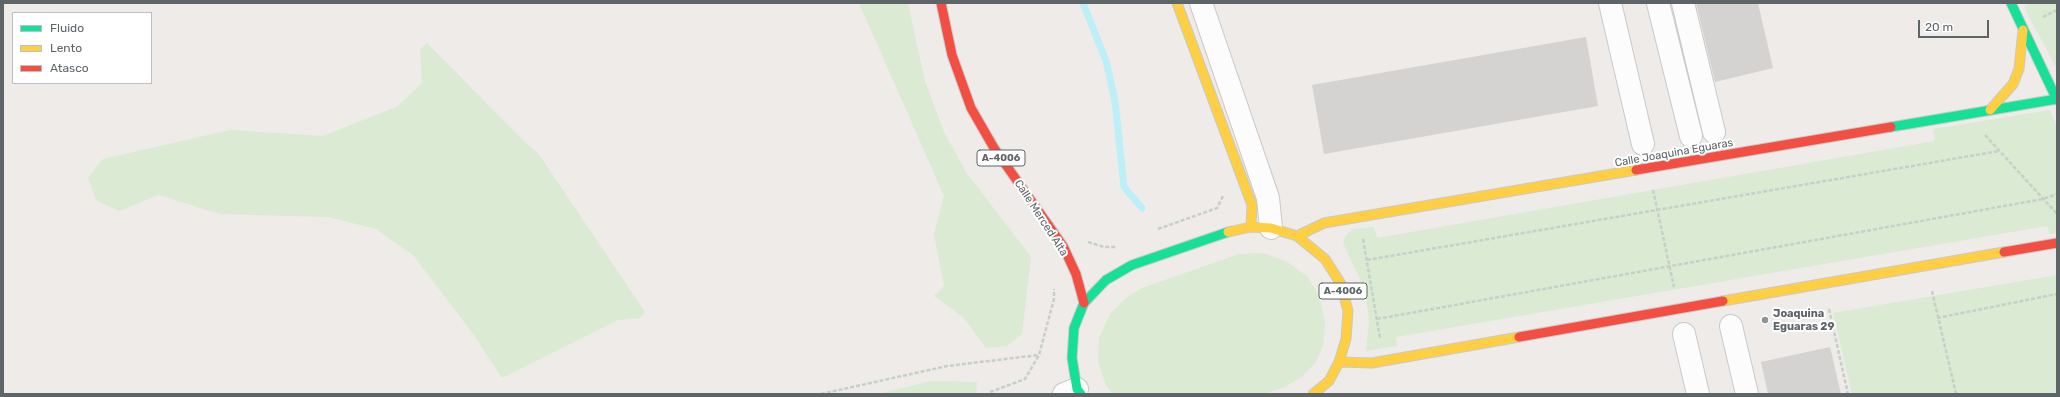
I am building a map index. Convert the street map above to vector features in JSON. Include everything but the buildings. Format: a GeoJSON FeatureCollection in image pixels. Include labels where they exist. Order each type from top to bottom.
{"type":"FeatureCollection","features":[{"type":"Feature","properties":{"kind":"main road","name":"Calle Merced Alta"},"geometry":{"type":"LineString","coordinates":[[941,3],[952,56],[971,108],[994,148],[1063,246],[1076,274],[1084,303]]}},
{"type":"Feature","properties":{"kind":"main road"},"geometry":{"type":"LineString","coordinates":[[1074,392],[1072,358],[1074,328],[1084,303],[1106,280],[1132,265],[1224,233],[1261,227],[1177,3]]}},
{"type":"Feature","properties":{"kind":"main road"},"geometry":{"type":"LineString","coordinates":[[2011,3],[2057,99]]}},
{"type":"Feature","properties":{"kind":"main road"},"geometry":{"type":"LineString","coordinates":[[1990,110],[2013,84],[2019,69],[2023,27]]}},
{"type":"Feature","properties":{"kind":"main road","name":"Calle Joaquina Eguaras"},"geometry":{"type":"LineString","coordinates":[[1297,236],[1324,223],[2057,99]]}},
{"type":"Feature","properties":{"kind":"main road","name":"A-4006"},"geometry":{"type":"LineString","coordinates":[[1261,227],[1297,236],[1325,259],[1341,284],[1348,311],[1346,339],[1339,362],[1329,381],[1313,394]]}},
{"type":"Feature","properties":{"kind":"main road"},"geometry":{"type":"LineString","coordinates":[[1339,362],[1362,364],[1372,363],[2057,243]]}},
{"type":"Feature","properties":{"kind":"main road"},"geometry":{"type":"LineString","coordinates":[[1329,381],[1330,394]]}},
{"type":"Feature","properties":{"kind":"street"},"geometry":{"type":"LineString","coordinates":[[1201,3],[1268,198],[1261,227]]}},
{"type":"Feature","properties":{"kind":"street"},"geometry":{"type":"LineString","coordinates":[[1610,3],[1642,144]]}},
{"type":"Feature","properties":{"kind":"street"},"geometry":{"type":"LineString","coordinates":[[1658,3],[1690,136]]}},
{"type":"Feature","properties":{"kind":"street"},"geometry":{"type":"LineString","coordinates":[[1683,3],[1714,132]]}},
{"type":"Feature","properties":{"kind":"street"},"geometry":{"type":"LineString","coordinates":[[1731,326],[1747,394]]}},
{"type":"Feature","properties":{"kind":"street"},"geometry":{"type":"LineString","coordinates":[[1684,334],[1698,394]]}},
{"type":"Feature","properties":{"kind":"path"},"geometry":{"type":"LineString","coordinates":[[1980,130],[2057,214]]}},
{"type":"Feature","properties":{"kind":"path"},"geometry":{"type":"LineString","coordinates":[[1367,260],[1999,151]]}},
{"type":"Feature","properties":{"kind":"path"},"geometry":{"type":"LineString","coordinates":[[1652,189],[1674,290]]}},
{"type":"Feature","properties":{"kind":"path"},"geometry":{"type":"LineString","coordinates":[[1152,232],[1217,208],[1223,199],[1223,193]]}},
{"type":"Feature","properties":{"kind":"path"},"geometry":{"type":"LineString","coordinates":[[1377,319],[2043,199],[2057,194]]}},
{"type":"Feature","properties":{"kind":"path"},"geometry":{"type":"LineString","coordinates":[[1363,237],[1381,343]]}},
{"type":"Feature","properties":{"kind":"path"},"geometry":{"type":"LineString","coordinates":[[1085,238],[1090,244],[1104,247],[1116,247],[1123,244]]}},
{"type":"Feature","properties":{"kind":"path"},"geometry":{"type":"LineString","coordinates":[[990,392],[1025,379],[1039,355],[1054,299],[1054,285]]}},
{"type":"Feature","properties":{"kind":"path"},"geometry":{"type":"LineString","coordinates":[[1932,291],[1937,318],[1956,394]]}},
{"type":"Feature","properties":{"kind":"path"},"geometry":{"type":"LineString","coordinates":[[1937,318],[2057,294]]}},
{"type":"Feature","properties":{"kind":"path"},"geometry":{"type":"LineString","coordinates":[[1828,309],[1848,394]]}},
{"type":"Feature","properties":{"kind":"path"},"geometry":{"type":"LineString","coordinates":[[821,394],[946,366],[1039,355]]}},
{"type":"Feature","properties":{"kind":"green space"},"geometry":{"type":"Polygon","coordinates":[[[859,3],[908,3],[925,81],[944,132],[966,172],[1031,257],[1022,334],[1007,346],[986,348],[963,317],[934,296],[944,286],[934,234],[944,196],[859,3]]]}},
{"type":"Feature","properties":{"kind":"green space"},"geometry":{"type":"Polygon","coordinates":[[[2031,3],[2057,3],[2057,69],[2024,7],[2031,3]]]}},
{"type":"Feature","properties":{"kind":"green space"},"geometry":{"type":"Polygon","coordinates":[[[427,43],[524,141],[538,153],[645,312],[640,318],[618,320],[502,378],[474,335],[413,255],[376,229],[328,217],[220,214],[159,195],[119,211],[96,200],[88,178],[103,159],[230,130],[323,136],[398,106],[422,83],[420,49],[427,43]]]}},
{"type":"Feature","properties":{"kind":"green space"},"geometry":{"type":"Polygon","coordinates":[[[2050,110],[2057,127],[2057,233],[2050,234],[2047,226],[1396,337],[1397,346],[1366,351],[1369,321],[1365,289],[1343,243],[1346,235],[1353,229],[1374,227],[1377,238],[1935,141],[1933,129],[2050,110]]]}},
{"type":"Feature","properties":{"kind":"green space"},"geometry":{"type":"Polygon","coordinates":[[[1262,253],[1286,261],[1307,276],[1319,296],[1325,323],[1323,345],[1316,362],[1303,376],[1285,387],[1264,394],[1112,394],[1106,385],[1098,362],[1099,338],[1110,314],[1126,298],[1142,288],[1239,254],[1262,253]]]}},
{"type":"Feature","properties":{"kind":"green space"},"geometry":{"type":"Polygon","coordinates":[[[2057,275],[2057,394],[1852,394],[1833,313],[2057,275]]]}},
{"type":"Feature","properties":{"kind":"green space"},"geometry":{"type":"Polygon","coordinates":[[[931,381],[977,382],[976,393],[878,394],[931,381]]]}},
{"type":"Feature","properties":{"kind":"waterway"},"geometry":{"type":"LineString","coordinates":[[1083,3],[1106,61],[1115,101],[1124,187],[1142,208]]}},
{"type":"Feature","properties":{"kind":"traffic: fast"},"geometry":{"type":"LineString","coordinates":[[2011,3],[2057,100]]}},
{"type":"Feature","properties":{"kind":"traffic: fast"},"geometry":{"type":"LineString","coordinates":[[1891,127],[2057,99]]}},
{"type":"Feature","properties":{"kind":"traffic: fast"},"geometry":{"type":"LineString","coordinates":[[1081,394],[1077,389],[1072,358],[1074,328],[1084,303],[1106,280],[1132,265],[1228,232]]}},
{"type":"Feature","properties":{"kind":"traffic: slow"},"geometry":{"type":"LineString","coordinates":[[1177,3],[1252,205],[1251,227]]}},
{"type":"Feature","properties":{"kind":"traffic: slow"},"geometry":{"type":"LineString","coordinates":[[1990,110],[2013,84],[2019,69],[2023,30]]}},
{"type":"Feature","properties":{"kind":"traffic: slow"},"geometry":{"type":"LineString","coordinates":[[1297,236],[1324,223],[1636,170]]}},
{"type":"Feature","properties":{"kind":"traffic: slow"},"geometry":{"type":"LineString","coordinates":[[1228,232],[1251,227],[1271,228],[1297,236],[1325,259],[1341,284],[1348,311],[1346,339],[1339,362],[1329,381],[1313,394]]}},
{"type":"Feature","properties":{"kind":"traffic: slow"},"geometry":{"type":"LineString","coordinates":[[1723,301],[2004,252]]}},
{"type":"Feature","properties":{"kind":"traffic: slow"},"geometry":{"type":"LineString","coordinates":[[1339,362],[1372,363],[1519,337]]}},
{"type":"Feature","properties":{"kind":"traffic: jam"},"geometry":{"type":"LineString","coordinates":[[941,3],[952,55],[971,108],[994,148],[1063,246],[1076,274],[1084,303]]}},
{"type":"Feature","properties":{"kind":"traffic: jam"},"geometry":{"type":"LineString","coordinates":[[1636,170],[1891,127]]}},
{"type":"Feature","properties":{"kind":"traffic: jam"},"geometry":{"type":"LineString","coordinates":[[2004,252],[2057,243]]}},
{"type":"Feature","properties":{"kind":"traffic: jam"},"geometry":{"type":"LineString","coordinates":[[1519,337],[1723,301]]}},
{"type":"Feature","properties":{"kind":"place","name":"Joaquina Eguaras 29"},"geometry":{"type":"Point","coordinates":[1765,320]}}]}
